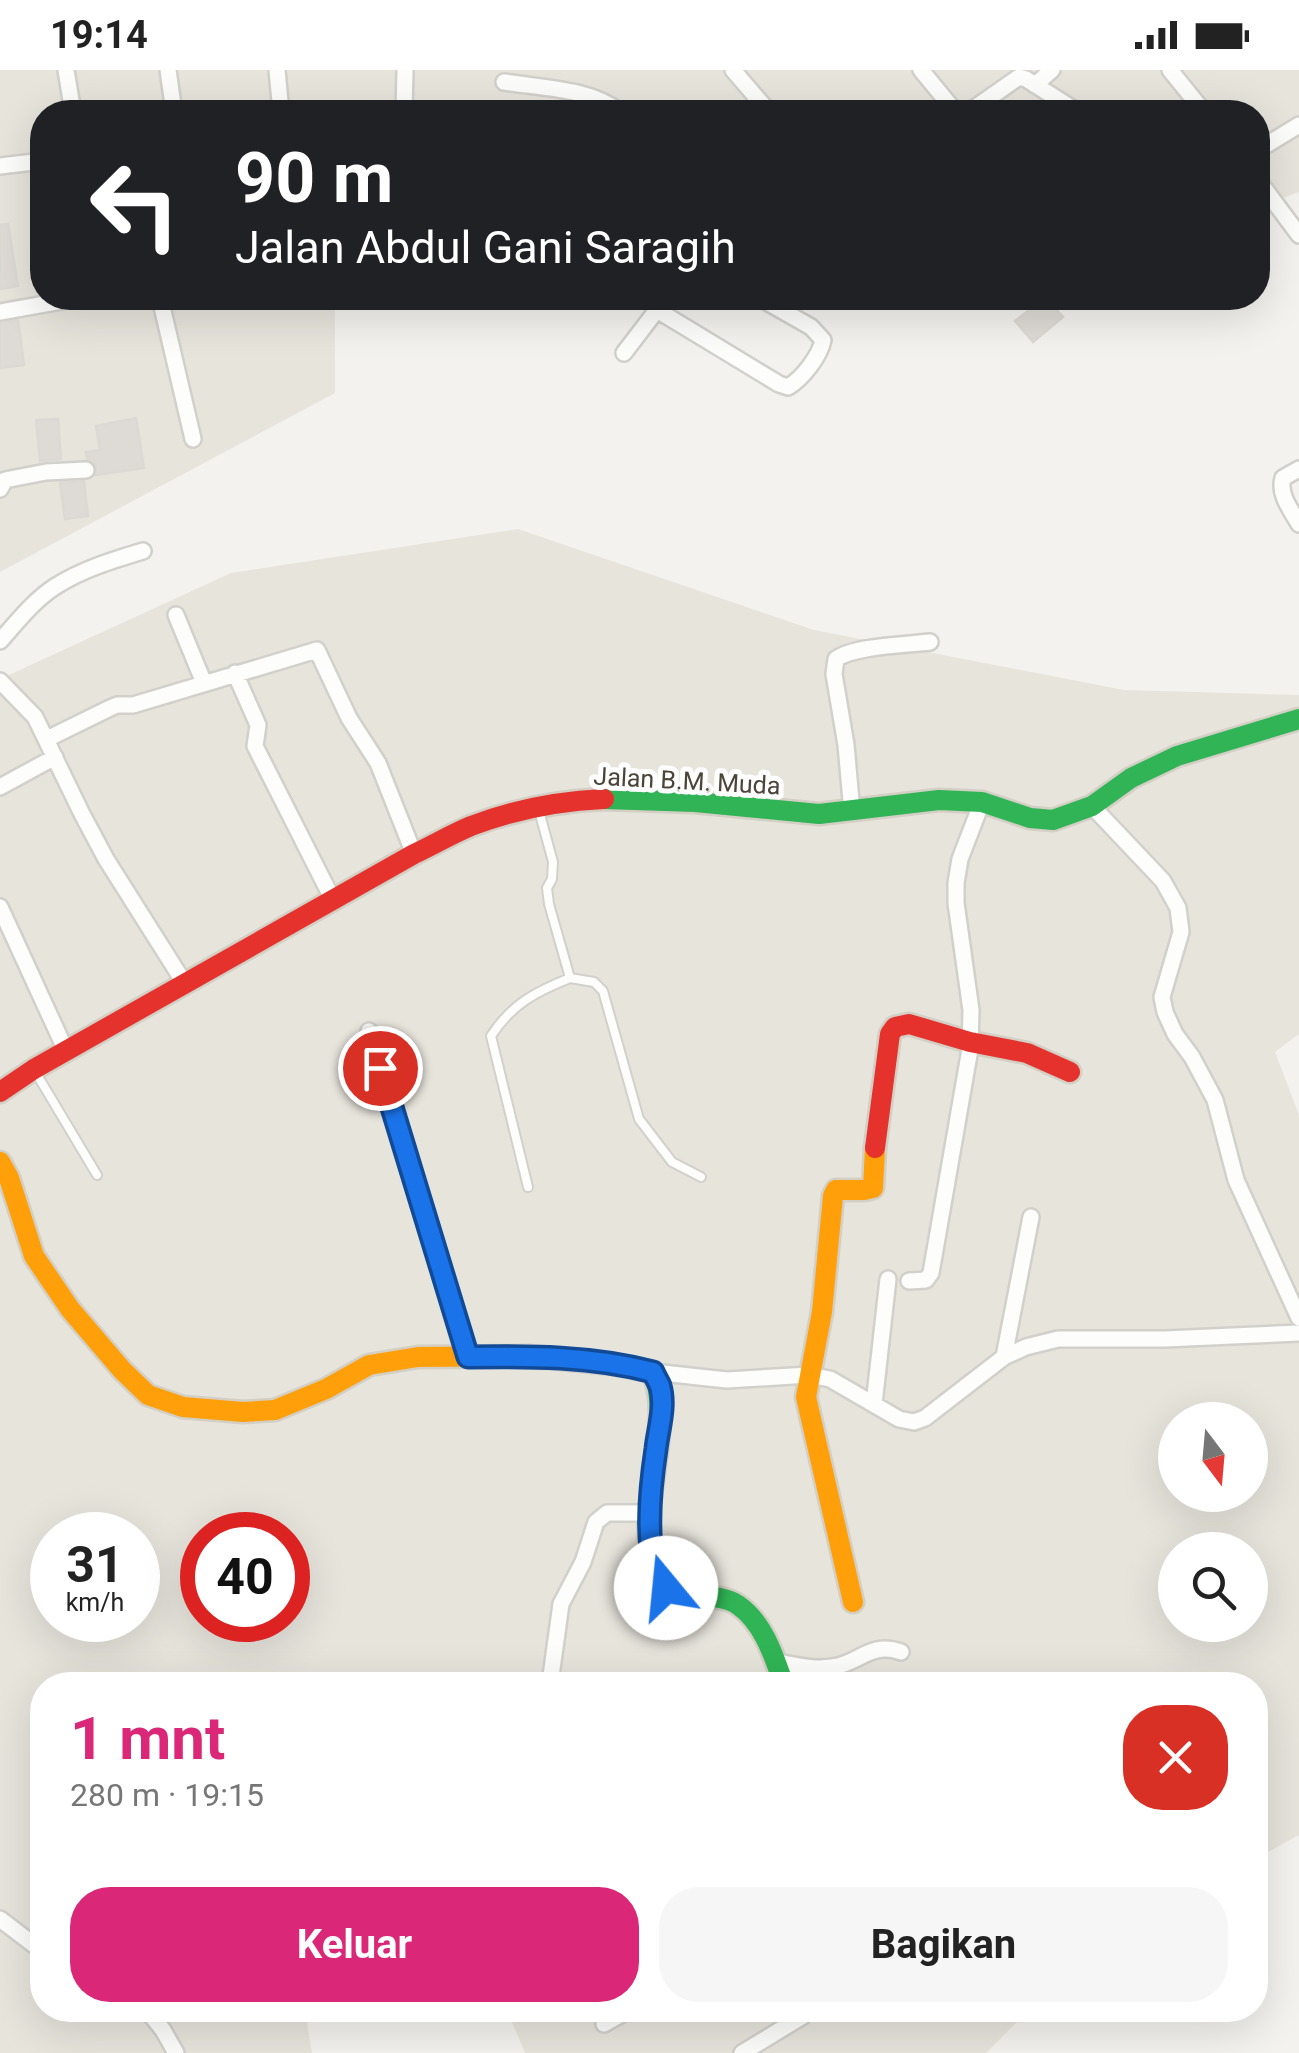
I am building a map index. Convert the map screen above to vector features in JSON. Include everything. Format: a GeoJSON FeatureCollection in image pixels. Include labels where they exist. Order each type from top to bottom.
{"type":"FeatureCollection","features":[{"type":"Feature","properties":{"kind":"street"},"geometry":{"type":"LineString","coordinates":[[66,70],[71,100]]}},
{"type":"Feature","properties":{"kind":"street"},"geometry":{"type":"LineString","coordinates":[[168,70],[172,100]]}},
{"type":"Feature","properties":{"kind":"street"},"geometry":{"type":"LineString","coordinates":[[277,70],[280,100]]}},
{"type":"Feature","properties":{"kind":"street"},"geometry":{"type":"LineString","coordinates":[[404,100],[405,70]]}},
{"type":"Feature","properties":{"kind":"street"},"geometry":{"type":"LineString","coordinates":[[548,89],[552,70]]}},
{"type":"Feature","properties":{"kind":"street"},"geometry":{"type":"LineString","coordinates":[[733,70],[756,100]]}},
{"type":"Feature","properties":{"kind":"street"},"geometry":{"type":"LineString","coordinates":[[921,70],[946,100]]}},
{"type":"Feature","properties":{"kind":"street"},"geometry":{"type":"LineString","coordinates":[[1035,85],[1052,70]]}},
{"type":"Feature","properties":{"kind":"street"},"geometry":{"type":"LineString","coordinates":[[1170,70],[1194,100]]}},
{"type":"Feature","properties":{"kind":"street"},"geometry":{"type":"LineString","coordinates":[[984,100],[1019,77],[1059,100]]}},
{"type":"Feature","properties":{"kind":"street"},"geometry":{"type":"LineString","coordinates":[[504,82],[600,100]]}},
{"type":"Feature","properties":{"kind":"street"},"geometry":{"type":"LineString","coordinates":[[1270,143],[1299,125]]}},
{"type":"Feature","properties":{"kind":"street"},"geometry":{"type":"LineString","coordinates":[[0,166],[30,162]]}},
{"type":"Feature","properties":{"kind":"street"},"geometry":{"type":"LineString","coordinates":[[1270,196],[1299,235]]}},
{"type":"Feature","properties":{"kind":"street"},"geometry":{"type":"LineString","coordinates":[[0,312],[30,307]]}},
{"type":"Feature","properties":{"kind":"street"},"geometry":{"type":"LineString","coordinates":[[163,310],[194,440]]}},
{"type":"Feature","properties":{"kind":"street"},"geometry":{"type":"LineString","coordinates":[[624,352],[657,310]]}},
{"type":"Feature","properties":{"kind":"street"},"geometry":{"type":"LineString","coordinates":[[671,310],[788,387],[796,383],[822,348],[823,340],[811,327],[781,310]]}},
{"type":"Feature","properties":{"kind":"street"},"geometry":{"type":"LineString","coordinates":[[1299,469],[1283,478],[1281,486],[1299,524]]}},
{"type":"Feature","properties":{"kind":"street"},"geometry":{"type":"LineString","coordinates":[[0,489],[10,479],[86,470]]}},
{"type":"Feature","properties":{"kind":"street"},"geometry":{"type":"LineString","coordinates":[[0,641],[54,587],[94,566],[143,551]]}},
{"type":"Feature","properties":{"kind":"street"},"geometry":{"type":"LineString","coordinates":[[176,615],[204,683]]}},
{"type":"Feature","properties":{"kind":"street"},"geometry":{"type":"LineString","coordinates":[[852,812],[834,674],[836,659],[857,651],[930,642]]}},
{"type":"Feature","properties":{"kind":"street"},"geometry":{"type":"LineString","coordinates":[[47,739],[108,708],[133,705],[319,651],[349,718],[378,763],[414,854]]}},
{"type":"Feature","properties":{"kind":"street"},"geometry":{"type":"LineString","coordinates":[[235,674],[258,725],[255,746],[333,900]]}},
{"type":"Feature","properties":{"kind":"street"},"geometry":{"type":"LineString","coordinates":[[0,681],[35,717],[106,859],[185,984]]}},
{"type":"Feature","properties":{"kind":"street","name":"Jalan B.M. Muda"},"geometry":{"type":"LineString","coordinates":[[0,1092],[414,854],[472,826],[538,808],[614,798],[820,814],[939,800],[982,802],[1030,818],[1052,820],[1092,806],[1131,778],[1176,756],[1299,719]]}},
{"type":"Feature","properties":{"kind":"street"},"geometry":{"type":"LineString","coordinates":[[0,787],[56,757]]}},
{"type":"Feature","properties":{"kind":"street"},"geometry":{"type":"LineString","coordinates":[[909,1281],[926,1280],[931,1273],[970,1042],[971,1010],[956,883],[960,860],[982,802]]}},
{"type":"Feature","properties":{"kind":"street"},"geometry":{"type":"LineString","coordinates":[[1092,806],[1163,881],[1178,908],[1181,932],[1162,997],[1165,1012],[1215,1100],[1236,1180],[1299,1318]]}},
{"type":"Feature","properties":{"kind":"street"},"geometry":{"type":"LineString","coordinates":[[0,906],[66,1051]]}},
{"type":"Feature","properties":{"kind":"street"},"geometry":{"type":"LineString","coordinates":[[853,1602],[806,1396],[824,1306],[833,1196],[843,1188],[867,1191],[874,1183],[890,1034],[895,1027],[910,1024],[970,1042],[1027,1053],[1070,1072]]}},
{"type":"Feature","properties":{"kind":"street"},"geometry":{"type":"LineString","coordinates":[[369,1031],[468,1357]]}},
{"type":"Feature","properties":{"kind":"street"},"geometry":{"type":"LineString","coordinates":[[0,1162],[34,1256],[70,1310],[148,1395],[183,1407],[243,1412],[274,1410],[369,1366],[418,1357],[529,1356],[727,1380],[810,1374],[830,1379],[899,1419],[914,1422],[926,1418],[1004,1357],[1026,1347],[1058,1340],[1299,1333]]}},
{"type":"Feature","properties":{"kind":"street"},"geometry":{"type":"LineString","coordinates":[[1004,1357],[1030,1217]]}},
{"type":"Feature","properties":{"kind":"street"},"geometry":{"type":"LineString","coordinates":[[874,1404],[888,1279]]}},
{"type":"Feature","properties":{"kind":"street"},"geometry":{"type":"LineString","coordinates":[[653,1372],[660,1387],[662,1409],[652,1513],[652,1550],[660,1582],[673,1591],[736,1603],[751,1618],[779,1672]]}},
{"type":"Feature","properties":{"kind":"street"},"geometry":{"type":"LineString","coordinates":[[552,1672],[561,1604],[583,1562],[596,1522],[607,1513],[652,1513]]}},
{"type":"Feature","properties":{"kind":"street"},"geometry":{"type":"LineString","coordinates":[[776,1662],[833,1667],[877,1649],[900,1652]]}},
{"type":"Feature","properties":{"kind":"street"},"geometry":{"type":"LineString","coordinates":[[0,1918],[30,1942]]}},
{"type":"Feature","properties":{"kind":"street"},"geometry":{"type":"LineString","coordinates":[[157,2022],[176,2053]]}},
{"type":"Feature","properties":{"kind":"street"},"geometry":{"type":"LineString","coordinates":[[742,2053],[794,2022]]}},
{"type":"Feature","properties":{"kind":"lane"},"geometry":{"type":"LineString","coordinates":[[538,808],[552,862],[549,904],[570,978]]}},
{"type":"Feature","properties":{"kind":"lane"},"geometry":{"type":"LineString","coordinates":[[528,1187],[491,1036],[523,1000],[570,978],[594,982],[604,991],[639,1118],[672,1162],[701,1177]]}},
{"type":"Feature","properties":{"kind":"lane"},"geometry":{"type":"LineString","coordinates":[[34,1069],[96,1175]]}},
{"type":"Feature","properties":{"kind":"shaded area"},"geometry":{"type":"Polygon","coordinates":[[[0,70],[1299,70],[1299,192],[1270,203],[1270,100],[30,100],[30,310],[335,310],[335,393],[0,572],[0,70]]]}},
{"type":"Feature","properties":{"kind":"shaded area"},"geometry":{"type":"Polygon","coordinates":[[[518,529],[814,630],[1124,690],[1299,695],[1299,1034],[1275,1052],[1299,1115],[1299,1835],[1268,1852],[1268,1672],[30,1672],[30,2022],[307,2022],[312,2053],[0,2053],[0,679],[231,573],[518,529]]]}},
{"type":"Feature","properties":{"kind":"shaded area"},"geometry":{"type":"Polygon","coordinates":[[[512,2022],[1017,2022],[986,2053],[525,2053],[512,2022]]]}},
{"type":"Feature","properties":{"kind":"building"},"geometry":{"type":"Polygon","coordinates":[[[8,224],[18,286],[0,289],[0,225],[8,224]]]}},
{"type":"Feature","properties":{"kind":"building"},"geometry":{"type":"Polygon","coordinates":[[[1029,310],[1056,310],[1063,317],[1033,342],[1015,321],[1029,310]]]}},
{"type":"Feature","properties":{"kind":"building"},"geometry":{"type":"Polygon","coordinates":[[[18,320],[24,365],[0,368],[0,323],[18,320]]]}},
{"type":"Feature","properties":{"kind":"building"},"geometry":{"type":"Polygon","coordinates":[[[136,418],[144,468],[96,475],[96,465],[87,459],[86,452],[100,450],[96,426],[136,418]]]}},
{"type":"Feature","properties":{"kind":"building"},"geometry":{"type":"Polygon","coordinates":[[[58,419],[61,459],[40,461],[36,420],[58,419]]]}},
{"type":"Feature","properties":{"kind":"building"},"geometry":{"type":"Polygon","coordinates":[[[84,481],[88,516],[65,519],[60,483],[84,481]]]}},
{"type":"Feature","properties":{"kind":"traffic: fast"},"geometry":{"type":"LineString","coordinates":[[604,799],[695,802],[819,814],[939,800],[982,802],[1030,818],[1053,820],[1092,806],[1131,778],[1177,756],[1299,719]]}},
{"type":"Feature","properties":{"kind":"traffic: fast"},"geometry":{"type":"LineString","coordinates":[[614,1364],[653,1372],[659,1395],[649,1523],[656,1572],[671,1589],[728,1600],[747,1612],[767,1641],[779,1672]]}},
{"type":"Feature","properties":{"kind":"traffic: slow"},"geometry":{"type":"LineString","coordinates":[[853,1602],[806,1397],[822,1312],[833,1196],[836,1190],[873,1188],[875,1148]]}},
{"type":"Feature","properties":{"kind":"traffic: slow"},"geometry":{"type":"LineString","coordinates":[[0,1162],[9,1178],[34,1256],[70,1309],[148,1395],[183,1407],[243,1412],[275,1410],[326,1389],[369,1365],[418,1357],[529,1356],[614,1364]]}},
{"type":"Feature","properties":{"kind":"traffic: jam"},"geometry":{"type":"LineString","coordinates":[[0,1092],[34,1069],[457,832],[520,811],[604,799]]}},
{"type":"Feature","properties":{"kind":"traffic: jam"},"geometry":{"type":"LineString","coordinates":[[875,1148],[890,1034],[895,1027],[909,1024],[1027,1053],[1070,1072]]}},
{"type":"Feature","properties":{"kind":"route"},"geometry":{"type":"LineString","coordinates":[[380,1068],[468,1357],[529,1356],[653,1372],[660,1387],[662,1409],[653,1472],[652,1550],[656,1574],[666,1588]]}}]}
